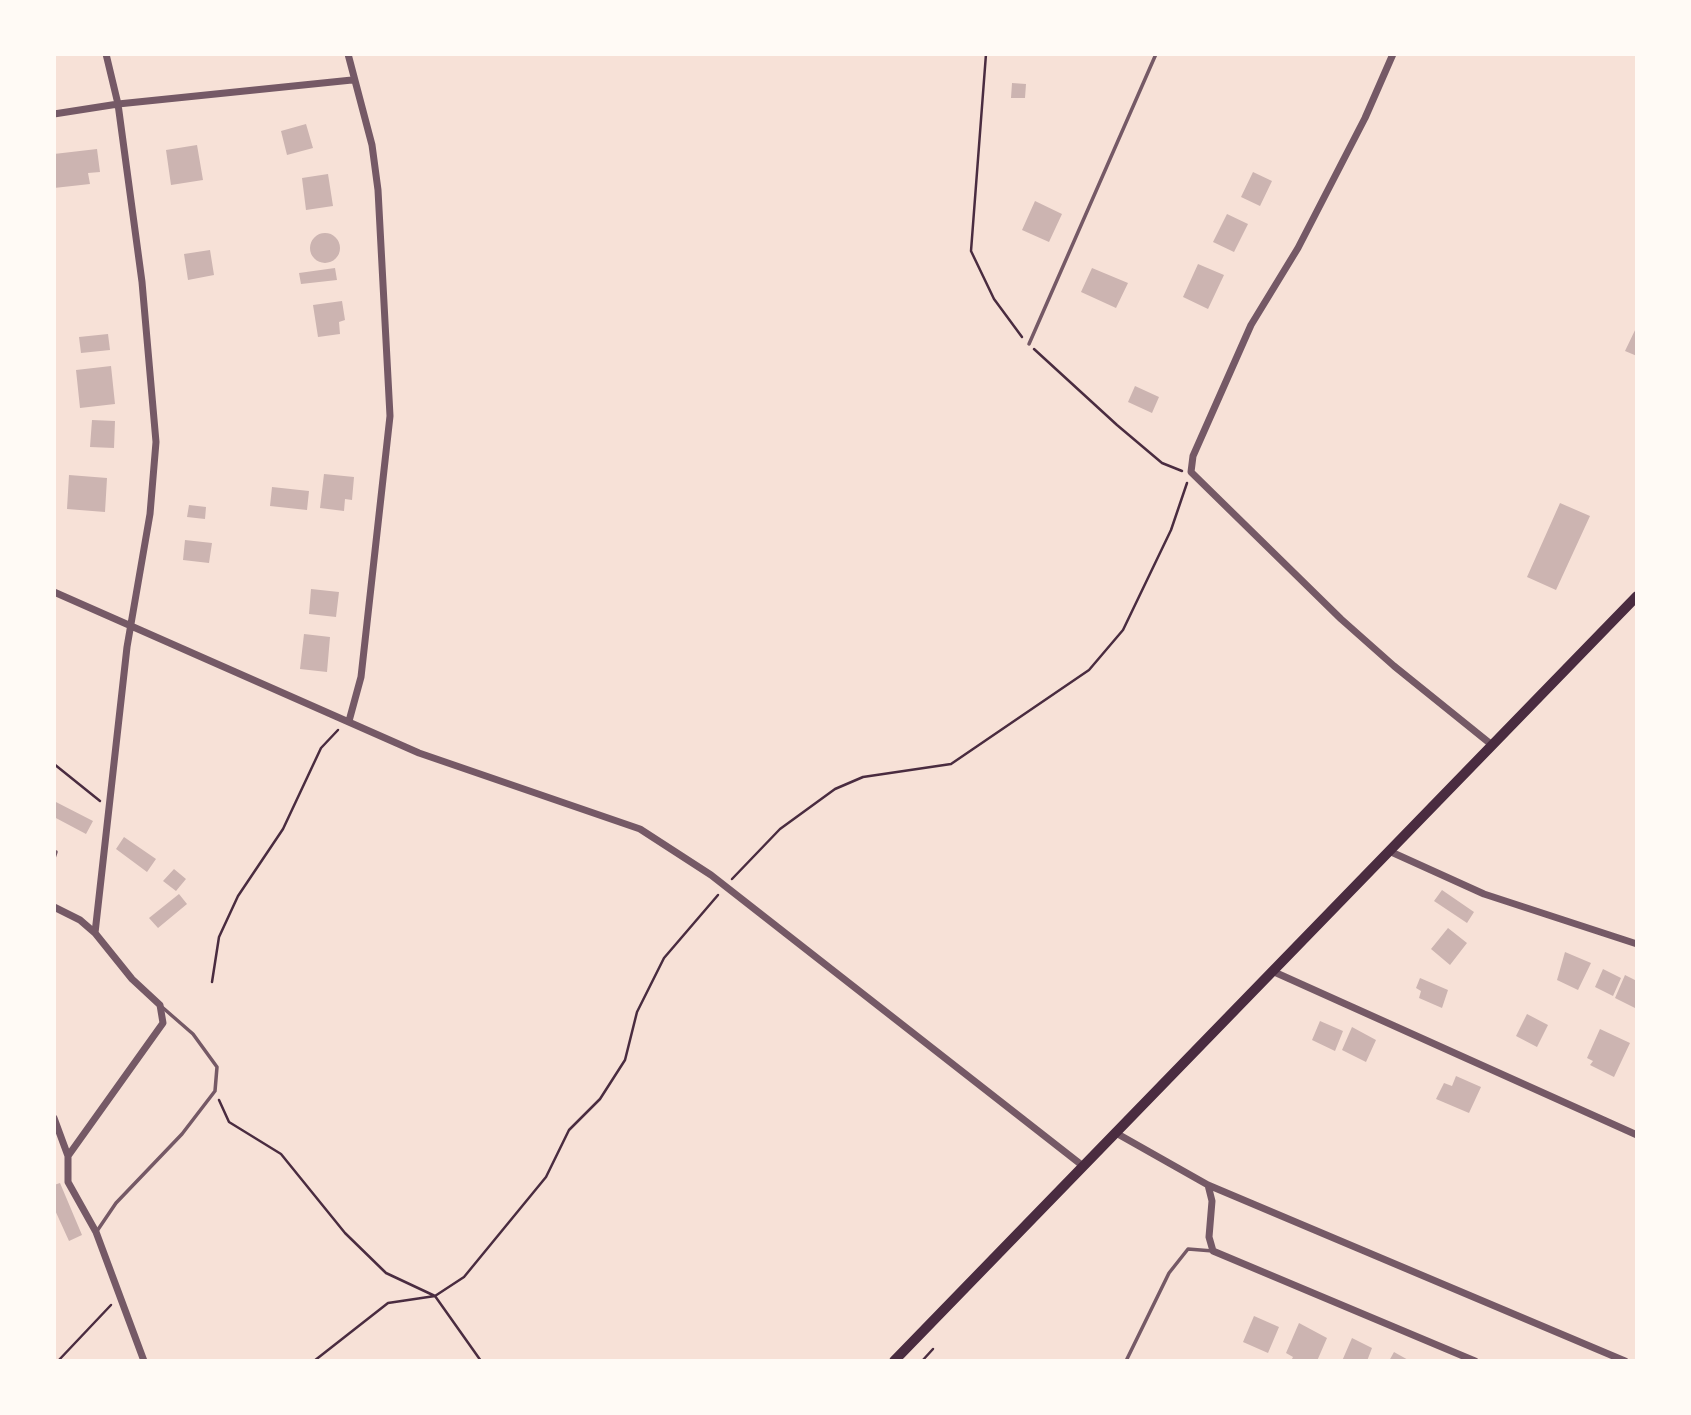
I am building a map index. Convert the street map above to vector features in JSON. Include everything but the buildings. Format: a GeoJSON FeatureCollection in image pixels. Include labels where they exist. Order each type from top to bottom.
{"type":"FeatureCollection","features":[{"type":"Feature","properties":{"kind":"main road"},"geometry":{"type":"LineString","coordinates":[[894,1361],[1637,596]]}},
{"type":"Feature","properties":{"kind":"street"},"geometry":{"type":"LineString","coordinates":[[95,933],[131,626],[150,514],[156,442],[142,282],[118,104],[106,54]]}},
{"type":"Feature","properties":{"kind":"street"},"geometry":{"type":"LineString","coordinates":[[348,54],[352,80],[372,145],[378,190],[390,416],[361,677],[349,721]]}},
{"type":"Feature","properties":{"kind":"street"},"geometry":{"type":"LineString","coordinates":[[1393,54],[1365,118],[1298,248],[1251,325],[1194,456],[1191,472],[1341,618],[1394,666],[1492,745]]}},
{"type":"Feature","properties":{"kind":"street"},"geometry":{"type":"LineString","coordinates":[[54,114],[118,104],[352,80]]}},
{"type":"Feature","properties":{"kind":"street"},"geometry":{"type":"LineString","coordinates":[[54,592],[419,752],[640,830],[725,886],[1083,1166]]}},
{"type":"Feature","properties":{"kind":"street"},"geometry":{"type":"LineString","coordinates":[[1389,851],[1484,894],[1637,944]]}},
{"type":"Feature","properties":{"kind":"street"},"geometry":{"type":"LineString","coordinates":[[54,907],[80,920],[95,933],[124,970],[160,1005],[163,1023],[68,1156]]}},
{"type":"Feature","properties":{"kind":"street"},"geometry":{"type":"LineString","coordinates":[[1272,971],[1637,1135]]}},
{"type":"Feature","properties":{"kind":"street"},"geometry":{"type":"LineString","coordinates":[[54,1118],[68,1156],[68,1182],[96,1232],[121,1292],[144,1361]]}},
{"type":"Feature","properties":{"kind":"street"},"geometry":{"type":"LineString","coordinates":[[1116,1133],[1209,1185],[1625,1361]]}},
{"type":"Feature","properties":{"kind":"street"},"geometry":{"type":"LineString","coordinates":[[1209,1185],[1212,1201],[1209,1237],[1213,1251],[1475,1361]]}},
{"type":"Feature","properties":{"kind":"lane"},"geometry":{"type":"LineString","coordinates":[[1029,344],[1156,54]]}},
{"type":"Feature","properties":{"kind":"lane"},"geometry":{"type":"LineString","coordinates":[[96,1232],[116,1203],[182,1135],[215,1091],[217,1067],[193,1034],[160,1005]]}},
{"type":"Feature","properties":{"kind":"lane"},"geometry":{"type":"LineString","coordinates":[[1126,1361],[1169,1273],[1188,1249],[1213,1251]]}},
{"type":"Feature","properties":{"kind":"path"},"geometry":{"type":"LineString","coordinates":[[314,1361],[388,1303],[435,1296],[464,1277],[546,1177],[569,1130],[600,1099],[625,1060],[637,1012],[664,958],[725,886],[780,829],[835,789],[863,777],[950,764],[1089,670],[1123,629],[1171,530],[1191,472],[1177,470],[1162,463],[1029,344],[994,299],[971,251],[986,54]]}},
{"type":"Feature","properties":{"kind":"path"},"geometry":{"type":"LineString","coordinates":[[212,982],[219,937],[238,896],[283,829],[321,748],[349,721]]}},
{"type":"Feature","properties":{"kind":"path"},"geometry":{"type":"LineString","coordinates":[[54,764],[111,809]]}},
{"type":"Feature","properties":{"kind":"path"},"geometry":{"type":"LineString","coordinates":[[215,1091],[229,1122],[281,1154],[345,1233],[386,1273],[435,1296],[481,1361]]}},
{"type":"Feature","properties":{"kind":"path"},"geometry":{"type":"LineString","coordinates":[[58,1361],[121,1292]]}},
{"type":"Feature","properties":{"kind":"path"},"geometry":{"type":"LineString","coordinates":[[922,1361],[933,1349]]}}]}
